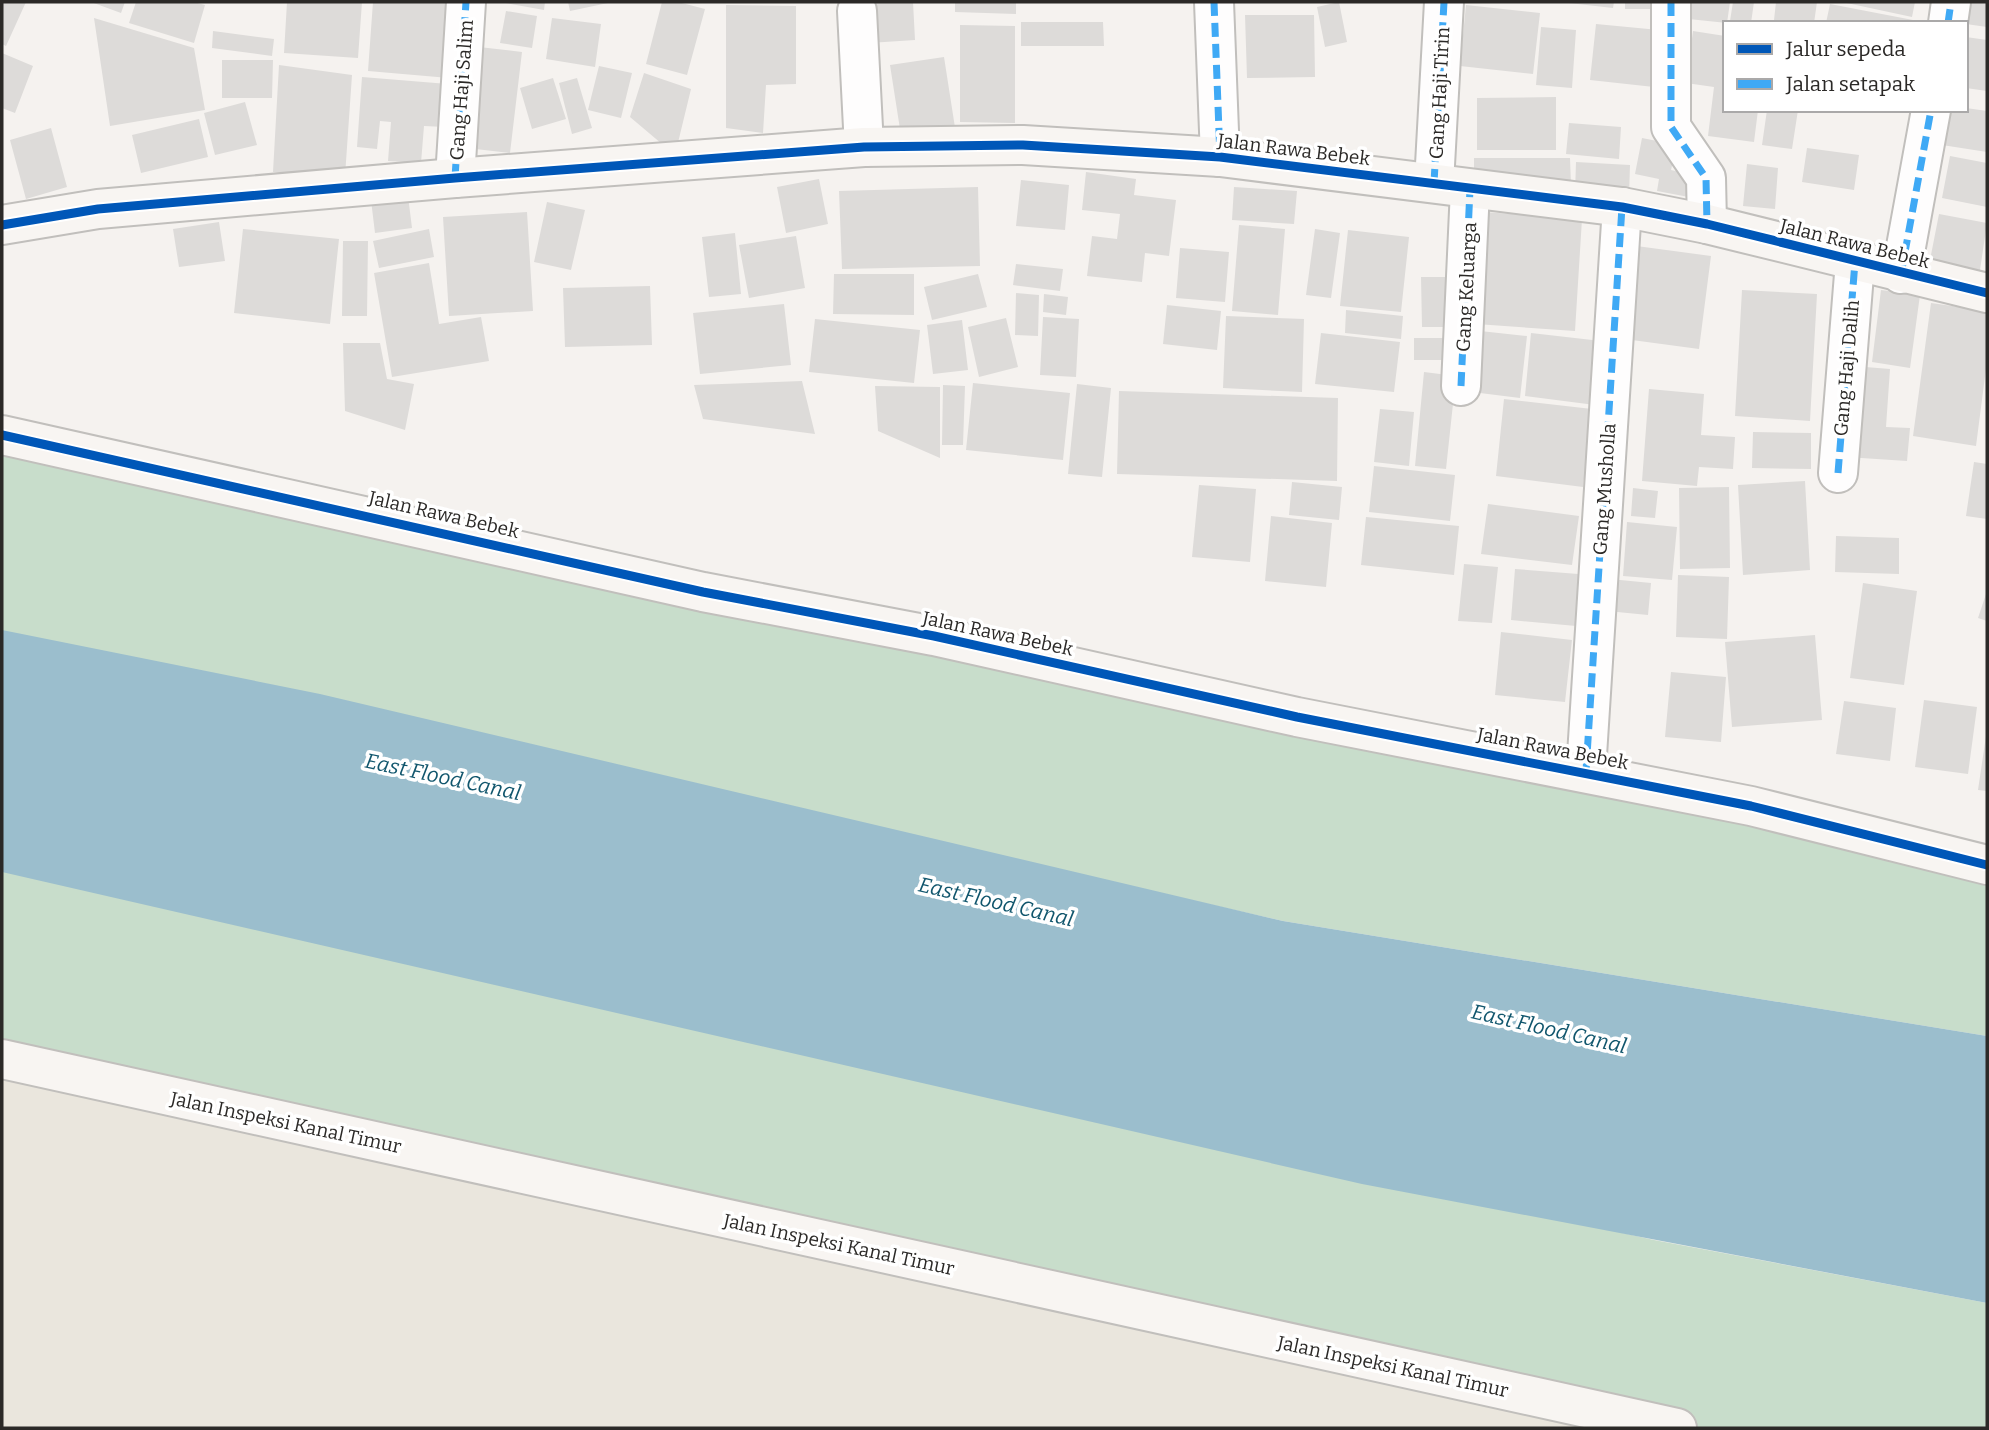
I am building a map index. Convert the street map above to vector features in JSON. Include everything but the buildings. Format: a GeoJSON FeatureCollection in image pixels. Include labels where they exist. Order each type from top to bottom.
{"type":"FeatureCollection","features":[{"type":"Feature","properties":{"kind":"street","name":"Gang Haji Salim"},"geometry":{"type":"LineString","coordinates":[[455,178],[466,2]]}},
{"type":"Feature","properties":{"kind":"street"},"geometry":{"type":"LineString","coordinates":[[1214,2],[1220,157]]}},
{"type":"Feature","properties":{"kind":"street","name":"Gang Haji Tirin"},"geometry":{"type":"LineString","coordinates":[[1444,2],[1452,186]]}},
{"type":"Feature","properties":{"kind":"street"},"geometry":{"type":"LineString","coordinates":[[1671,2],[1671,127],[1706,178],[1707,224]]}},
{"type":"Feature","properties":{"kind":"street"},"geometry":{"type":"LineString","coordinates":[[1948,21],[1951,2]]}},
{"type":"Feature","properties":{"kind":"street"},"geometry":{"type":"LineString","coordinates":[[857,11],[864,147]]}},
{"type":"Feature","properties":{"kind":"street"},"geometry":{"type":"LineString","coordinates":[[1901,274],[1931,112]]}},
{"type":"Feature","properties":{"kind":"street","name":"Jalan Rawa Bebek"},"geometry":{"type":"LineString","coordinates":[[2,225],[98,209],[455,178],[864,147],[1023,145],[1220,157],[1622,207],[1707,224],[1901,274],[1987,293]]}},
{"type":"Feature","properties":{"kind":"street","name":"Gang Keluarga"},"geometry":{"type":"LineString","coordinates":[[1452,186],[1461,386]]}},
{"type":"Feature","properties":{"kind":"street","name":"Gang Musholla"},"geometry":{"type":"LineString","coordinates":[[1586,771],[1622,207]]}},
{"type":"Feature","properties":{"kind":"street","name":"Gang Haji Dalih"},"geometry":{"type":"LineString","coordinates":[[1838,473],[1855,262]]}},
{"type":"Feature","properties":{"kind":"street","name":"Jalan Rawa Bebek"},"geometry":{"type":"LineString","coordinates":[[2,435],[703,592],[934,636],[1297,717],[1586,771],[1797,816],[1987,865]]}},
{"type":"Feature","properties":{"kind":"street","name":"Jalan Inspeksi Kanal Timur"},"geometry":{"type":"LineString","coordinates":[[2,1059],[1677,1428]]}},
{"type":"Feature","properties":{"kind":"shaded area"},"geometry":{"type":"Polygon","coordinates":[[[2,1072],[1654,1428],[2,1428],[2,1072]]]}},
{"type":"Feature","properties":{"kind":"green space"},"geometry":{"type":"Polygon","coordinates":[[[2,435],[1987,866],[1987,1036],[1283,921],[2,631],[2,435]]]}},
{"type":"Feature","properties":{"kind":"green space"},"geometry":{"type":"Polygon","coordinates":[[[2,868],[1654,1240],[1987,1303],[1987,1428],[1677,1428],[2,1057],[2,868]]]}},
{"type":"Feature","properties":{"kind":"water","name":"East Flood Canal"},"geometry":{"type":"Polygon","coordinates":[[[2,630],[320,694],[1283,921],[1987,1036],[1987,1303],[1362,1184],[2,872],[2,630]]]}},
{"type":"Feature","properties":{"kind":"marked path"},"geometry":{"type":"LineString","coordinates":[[455,178],[466,2]]}},
{"type":"Feature","properties":{"kind":"marked path"},"geometry":{"type":"LineString","coordinates":[[1214,2],[1220,157]]}},
{"type":"Feature","properties":{"kind":"marked path"},"geometry":{"type":"LineString","coordinates":[[1434,183],[1444,2]]}},
{"type":"Feature","properties":{"kind":"marked path"},"geometry":{"type":"LineString","coordinates":[[1671,2],[1671,127],[1706,178],[1707,224]]}},
{"type":"Feature","properties":{"kind":"marked path"},"geometry":{"type":"LineString","coordinates":[[1948,21],[1951,2]]}},
{"type":"Feature","properties":{"kind":"marked path"},"geometry":{"type":"LineString","coordinates":[[1901,274],[1931,112]]}},
{"type":"Feature","properties":{"kind":"marked path"},"geometry":{"type":"LineString","coordinates":[[1461,386],[1470,189]]}},
{"type":"Feature","properties":{"kind":"marked path"},"geometry":{"type":"LineString","coordinates":[[1586,771],[1622,207]]}},
{"type":"Feature","properties":{"kind":"marked path"},"geometry":{"type":"LineString","coordinates":[[1838,473],[1855,262]]}},
{"type":"Feature","properties":{"kind":"cycle path"},"geometry":{"type":"LineString","coordinates":[[2,225],[98,209],[455,178],[864,147],[1023,145],[1220,157],[1622,207],[1707,224],[1987,293]]}},
{"type":"Feature","properties":{"kind":"cycle path"},"geometry":{"type":"LineString","coordinates":[[2,435],[703,592],[934,636],[1297,717],[1751,806],[1987,865]]}}]}
